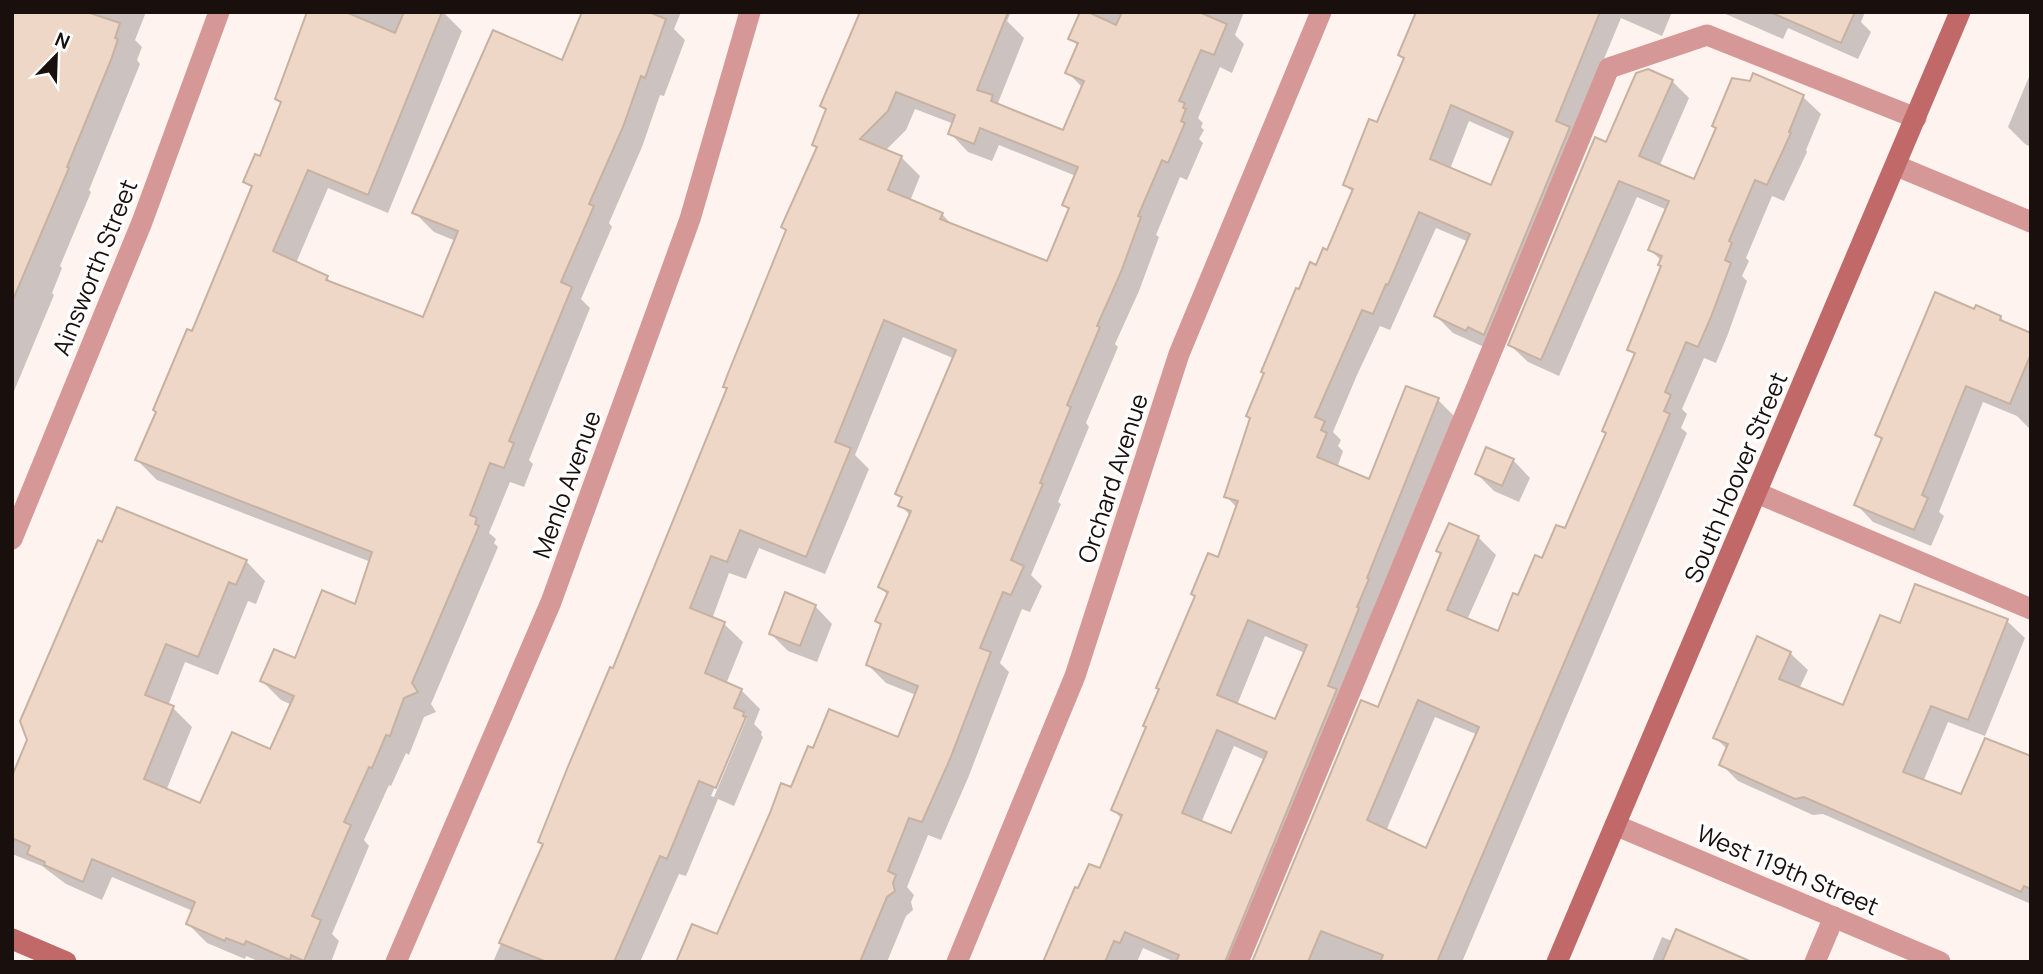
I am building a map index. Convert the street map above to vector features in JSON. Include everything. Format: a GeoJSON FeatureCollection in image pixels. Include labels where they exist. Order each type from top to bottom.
{"type":"FeatureCollection","features":[{"type":"Feature","properties":{"kind":"street","name":"Ainsworth Street"},"geometry":{"type":"LineString","coordinates":[[12,540],[142,222],[219,12]]}},
{"type":"Feature","properties":{"kind":"street","name":"Menlo Avenue"},"geometry":{"type":"LineString","coordinates":[[396,962],[551,602],[690,219],[750,12]]}},
{"type":"Feature","properties":{"kind":"street","name":"Orchard Avenue"},"geometry":{"type":"LineString","coordinates":[[957,962],[1075,676],[1179,354],[1321,12]]}},
{"type":"Feature","properties":{"kind":"street","name":"South Hoover Street"},"geometry":{"type":"LineString","coordinates":[[1557,962],[1897,166],[1960,12]]}},
{"type":"Feature","properties":{"kind":"street"},"geometry":{"type":"LineString","coordinates":[[1238,962],[1609,68],[1707,35],[1916,118]]}},
{"type":"Feature","properties":{"kind":"street"},"geometry":{"type":"LineString","coordinates":[[1897,166],[2031,222]]}},
{"type":"Feature","properties":{"kind":"street"},"geometry":{"type":"LineString","coordinates":[[1757,493],[2031,609]]}},
{"type":"Feature","properties":{"kind":"street","name":"West 119th Street"},"geometry":{"type":"LineString","coordinates":[[1615,825],[1940,962]]}},
{"type":"Feature","properties":{"kind":"street"},"geometry":{"type":"LineString","coordinates":[[1815,962],[1834,917]]}},
{"type":"Feature","properties":{"kind":"street"},"geometry":{"type":"LineString","coordinates":[[12,939],[66,962]]}},
{"type":"Feature","properties":{"kind":"building"},"geometry":{"type":"Polygon","coordinates":[[[12,12],[87,12],[120,23],[111,60],[12,302],[12,12]]]}},
{"type":"Feature","properties":{"kind":"building"},"geometry":{"type":"Polygon","coordinates":[[[307,12],[346,12],[395,33],[404,12],[442,12],[368,195],[308,170],[273,251],[328,276],[326,280],[423,317],[458,231],[412,213],[493,30],[562,60],[582,12],[649,12],[666,19],[645,78],[641,76],[623,127],[589,204],[594,206],[561,282],[572,287],[509,441],[514,443],[504,468],[490,463],[470,515],[477,518],[475,524],[479,526],[412,683],[418,692],[404,698],[390,736],[386,735],[344,822],[351,825],[312,916],[321,920],[304,961],[291,955],[290,960],[246,941],[244,945],[226,938],[225,941],[186,924],[195,902],[92,859],[83,882],[44,865],[45,862],[27,854],[30,846],[12,838],[12,776],[27,740],[20,721],[98,540],[102,542],[117,507],[247,560],[236,585],[229,582],[198,657],[166,644],[145,695],[174,706],[144,779],[200,803],[232,732],[270,749],[294,696],[260,681],[274,649],[295,658],[322,590],[355,604],[372,552],[135,460],[187,329],[192,331],[252,186],[243,182],[255,154],[260,156],[281,102],[275,99],[307,12]]]}},
{"type":"Feature","properties":{"kind":"building"},"geometry":{"type":"Polygon","coordinates":[[[860,12],[1008,12],[977,90],[993,95],[991,101],[1063,130],[1084,81],[1065,73],[1078,43],[1068,39],[1080,12],[1088,12],[1116,25],[1122,12],[1199,12],[1227,24],[1214,55],[1201,50],[1179,101],[1185,103],[1183,108],[1186,109],[1181,121],[1185,123],[1168,163],[1162,160],[1138,216],[1141,217],[1121,272],[1067,405],[1071,407],[1040,483],[1043,484],[1011,560],[1024,566],[1011,595],[1003,592],[980,648],[991,652],[950,759],[922,822],[909,818],[888,871],[896,875],[893,883],[895,891],[887,897],[860,962],[676,962],[692,924],[717,934],[781,783],[791,787],[808,746],[813,748],[829,709],[898,737],[918,686],[866,665],[881,624],[875,621],[888,592],[878,587],[911,511],[898,506],[902,497],[895,494],[956,350],[884,320],[835,442],[851,448],[806,557],[740,530],[727,562],[711,556],[690,608],[725,622],[705,673],[742,689],[734,708],[744,712],[743,716],[746,717],[716,788],[699,781],[667,859],[660,856],[614,962],[547,962],[499,943],[543,844],[538,842],[567,769],[610,667],[613,668],[727,388],[723,387],[727,376],[786,230],[781,227],[817,147],[812,145],[826,109],[820,106],[860,12]],[[896,92],[888,111],[860,139],[902,156],[888,190],[943,213],[940,219],[1047,261],[1069,208],[1062,205],[1078,167],[980,128],[974,144],[948,134],[955,115],[896,92]]]}},
{"type":"Feature","properties":{"kind":"building"},"geometry":{"type":"Polygon","coordinates":[[[1416,12],[1600,12],[1556,121],[1570,127],[1484,335],[1468,327],[1466,331],[1434,316],[1470,234],[1419,212],[1373,314],[1362,310],[1315,417],[1325,421],[1321,430],[1327,433],[1317,457],[1369,479],[1406,386],[1439,398],[1367,578],[1369,579],[1357,607],[1359,608],[1328,686],[1337,689],[1225,962],[1176,962],[1179,955],[1125,932],[1120,943],[1114,941],[1105,962],[1043,962],[1075,887],[1078,888],[1089,864],[1100,868],[1122,815],[1111,810],[1146,727],[1143,726],[1159,689],[1156,688],[1195,596],[1191,594],[1208,553],[1218,557],[1238,501],[1224,497],[1250,418],[1246,416],[1264,373],[1261,372],[1296,288],[1299,289],[1310,262],[1316,265],[1323,248],[1327,250],[1353,189],[1343,185],[1369,119],[1377,122],[1404,58],[1398,55],[1416,12]],[[1451,105],[1430,159],[1491,185],[1513,132],[1451,105]],[[1248,620],[1217,695],[1275,719],[1307,645],[1248,620]],[[1217,730],[1182,813],[1231,833],[1267,752],[1217,730]]]}},
{"type":"Feature","properties":{"kind":"building"},"geometry":{"type":"Polygon","coordinates":[[[1770,12],[1855,12],[1841,43],[1770,12]]]}},
{"type":"Feature","properties":{"kind":"building"},"geometry":{"type":"Polygon","coordinates":[[[1648,69],[1673,80],[1639,156],[1694,179],[1716,128],[1712,126],[1732,78],[1750,81],[1753,73],[1804,95],[1789,132],[1791,133],[1767,185],[1755,180],[1729,241],[1732,243],[1725,260],[1731,263],[1698,347],[1686,342],[1665,392],[1671,395],[1664,411],[1670,414],[1437,962],[1380,962],[1383,955],[1321,931],[1308,962],[1252,962],[1361,700],[1378,707],[1441,553],[1436,551],[1449,523],[1479,536],[1447,610],[1498,631],[1513,593],[1518,595],[1535,555],[1542,558],[1556,525],[1565,528],[1606,433],[1602,431],[1635,353],[1627,350],[1661,266],[1658,265],[1662,256],[1648,250],[1669,201],[1619,181],[1541,360],[1508,345],[1595,137],[1606,142],[1636,73],[1648,69]],[[1418,700],[1367,820],[1426,848],[1479,727],[1418,700]]]}},
{"type":"Feature","properties":{"kind":"building"},"geometry":{"type":"Polygon","coordinates":[[[1935,292],[1974,309],[1976,305],[2001,316],[2000,320],[2031,333],[2031,354],[2010,404],[1966,386],[1922,495],[1928,498],[1914,530],[1854,505],[1882,438],[1875,435],[1935,292]]]}},
{"type":"Feature","properties":{"kind":"building"},"geometry":{"type":"Polygon","coordinates":[[[1486,447],[1514,459],[1502,486],[1475,474],[1486,447]]]}},
{"type":"Feature","properties":{"kind":"building"},"geometry":{"type":"Polygon","coordinates":[[[1915,584],[2008,619],[1968,720],[1931,706],[1903,772],[1961,794],[1985,738],[2031,756],[2031,889],[2024,886],[2021,892],[1804,797],[1795,799],[1719,765],[1728,744],[1713,738],[1757,636],[1791,652],[1779,679],[1843,705],[1880,615],[1900,623],[1915,584]]]}},
{"type":"Feature","properties":{"kind":"building"},"geometry":{"type":"Polygon","coordinates":[[[785,592],[816,605],[800,646],[769,634],[785,592]]]}},
{"type":"Feature","properties":{"kind":"building"},"geometry":{"type":"Polygon","coordinates":[[[1676,929],[1752,962],[1662,962],[1676,929]]]}}]}
